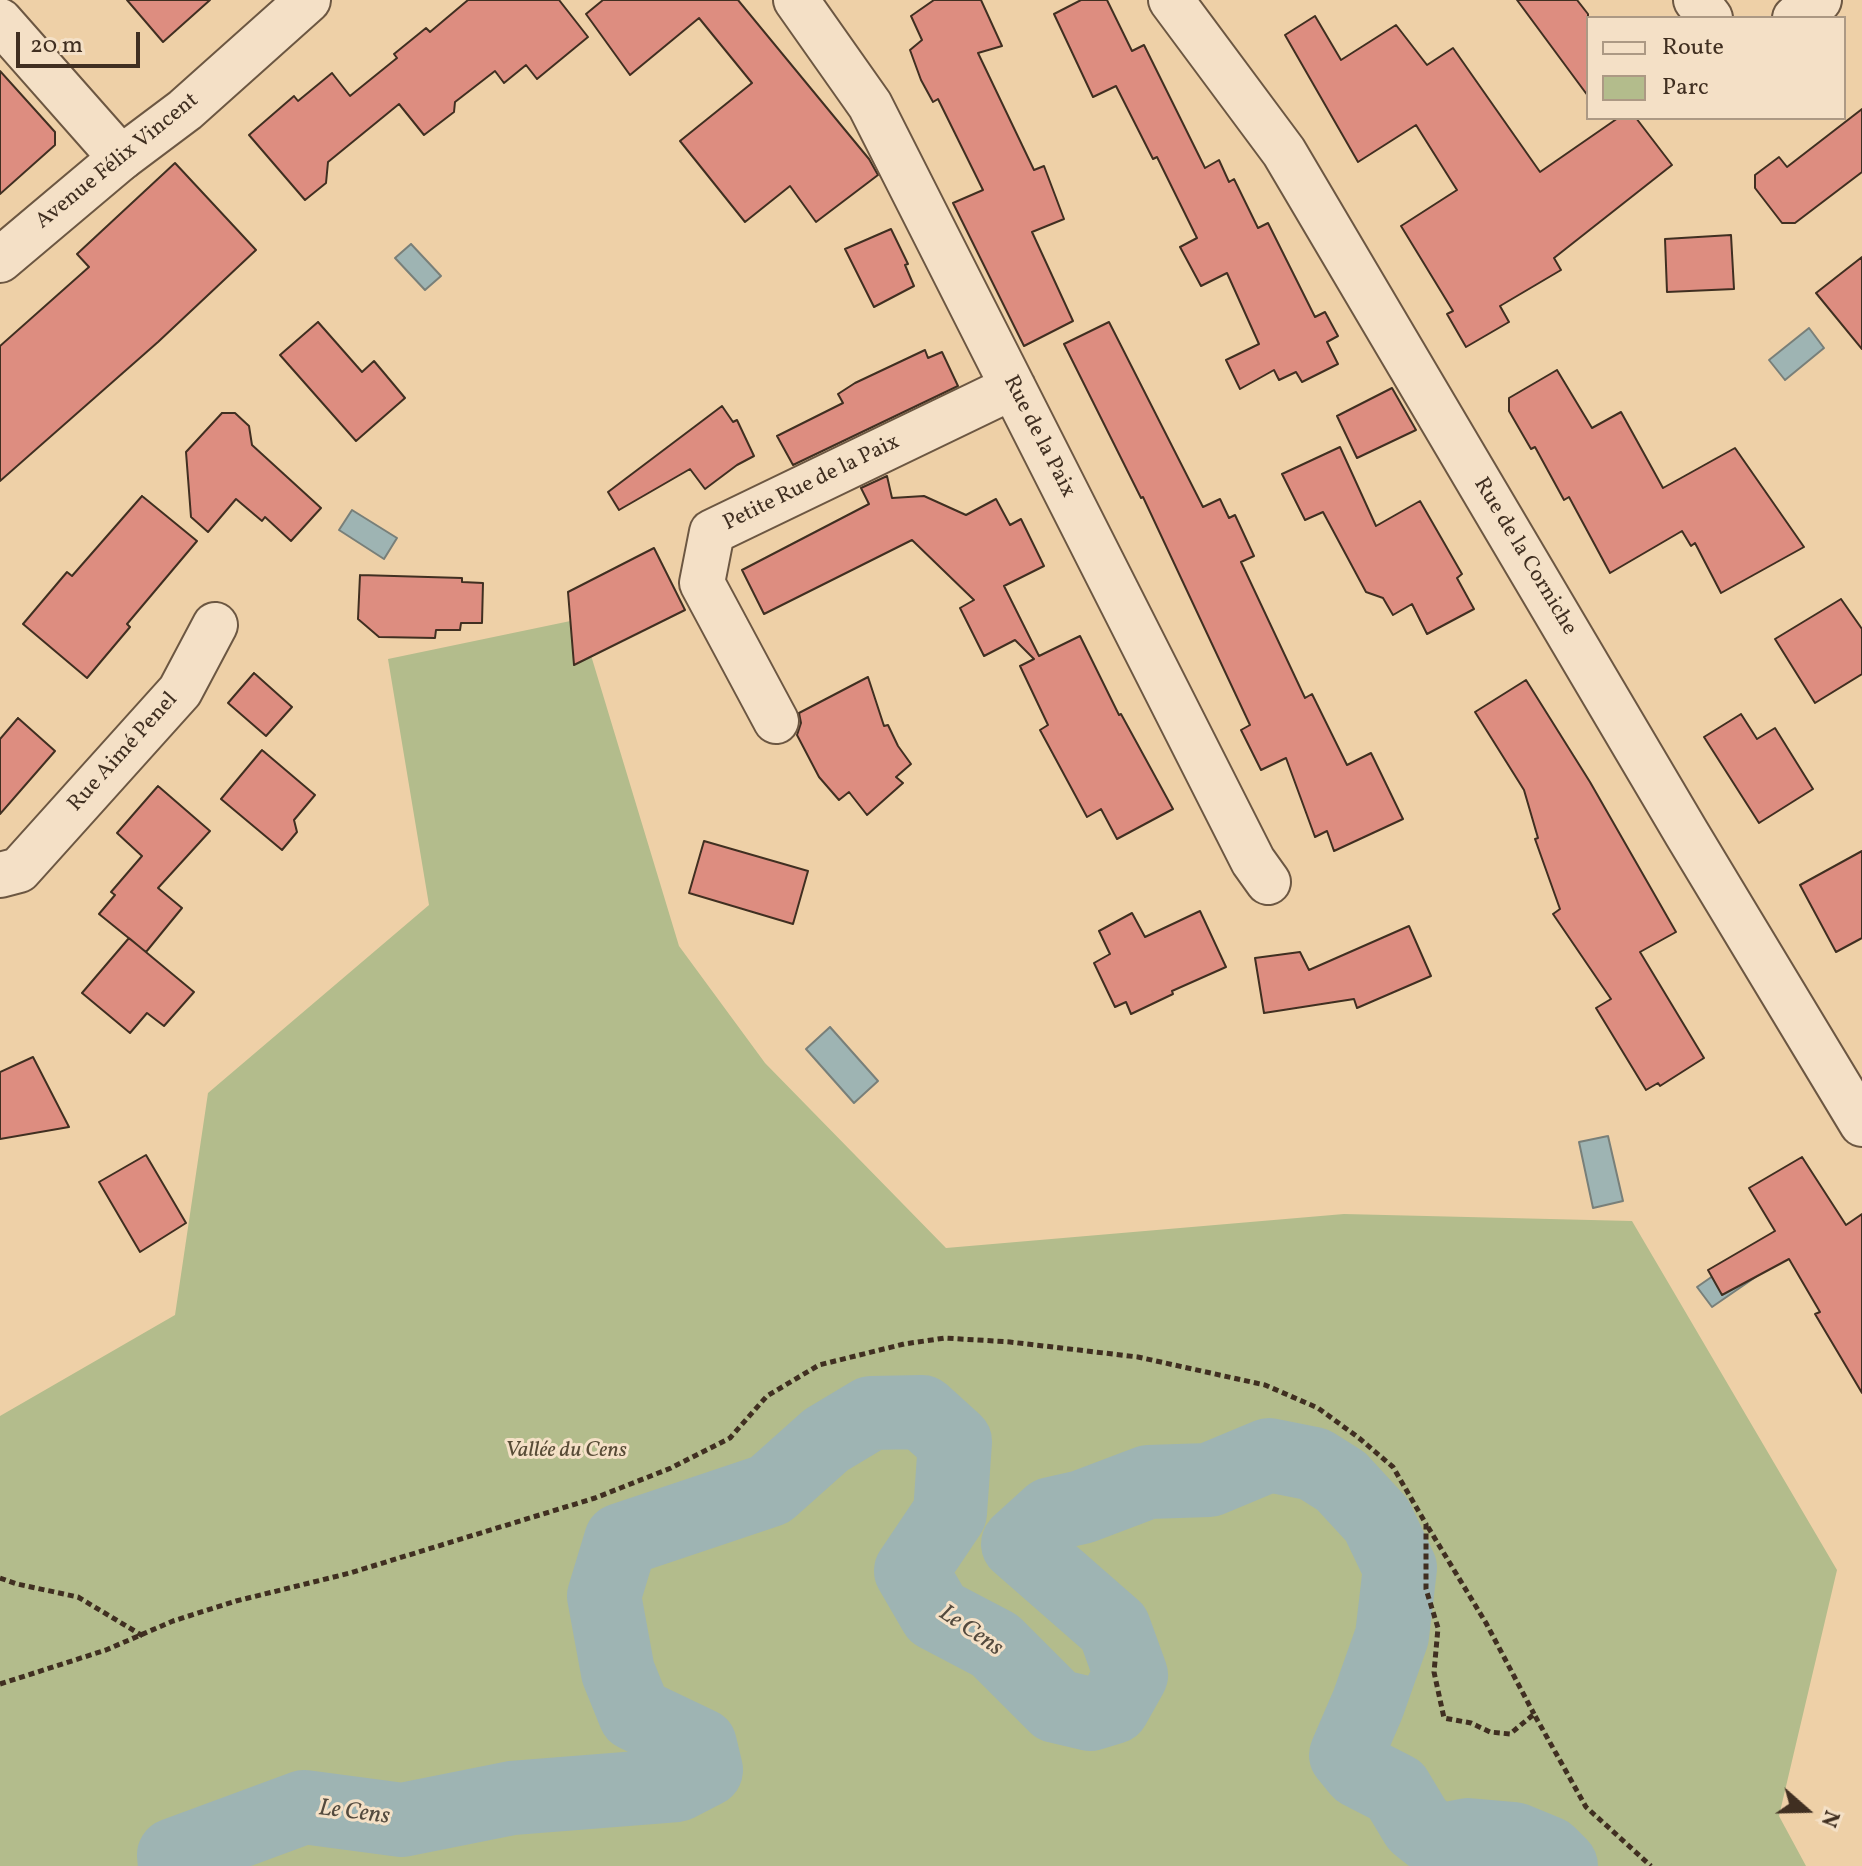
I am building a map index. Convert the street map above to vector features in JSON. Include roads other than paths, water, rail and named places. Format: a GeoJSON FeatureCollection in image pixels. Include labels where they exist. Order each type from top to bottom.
{"type":"FeatureCollection","features":[{"type":"Feature","properties":{"kind":"street","name":"Avenue Félix Vincent"},"geometry":{"type":"LineString","coordinates":[[0,260],[121,158],[185,110],[308,0]]}},
{"type":"Feature","properties":{"kind":"street","name":"Rue de la Paix"},"geometry":{"type":"LineString","coordinates":[[796,0],[870,105],[1253,861],[1268,882]]}},
{"type":"Feature","properties":{"kind":"street","name":"Rue de la Corniche"},"geometry":{"type":"LineString","coordinates":[[1171,0],[1284,152],[1862,1124]]}},
{"type":"Feature","properties":{"kind":"street"},"geometry":{"type":"LineString","coordinates":[[1696,0],[1708,16]]}},
{"type":"Feature","properties":{"kind":"street"},"geometry":{"type":"LineString","coordinates":[[1798,16],[1819,0]]}},
{"type":"Feature","properties":{"kind":"street"},"geometry":{"type":"LineString","coordinates":[[0,21],[121,158]]}},
{"type":"Feature","properties":{"kind":"street","name":"Petite Rue de la Paix"},"geometry":{"type":"LineString","coordinates":[[776,721],[702,583],[712,532],[1013,387]]}},
{"type":"Feature","properties":{"kind":"street","name":"Rue Aimé Penel"},"geometry":{"type":"LineString","coordinates":[[10,872],[180,691],[215,625]]}},
{"type":"Feature","properties":{"kind":"water"},"geometry":{"type":"Polygon","coordinates":[[[411,244],[441,276],[425,290],[395,258],[411,244]]]}},
{"type":"Feature","properties":{"kind":"water"},"geometry":{"type":"Polygon","coordinates":[[[1809,328],[1824,348],[1785,380],[1769,360],[1809,328]]]}},
{"type":"Feature","properties":{"kind":"water"},"geometry":{"type":"Polygon","coordinates":[[[352,510],[397,538],[384,559],[339,530],[352,510]]]}},
{"type":"Feature","properties":{"kind":"water"},"geometry":{"type":"Polygon","coordinates":[[[830,1027],[878,1081],[854,1103],[806,1049],[830,1027]]]}},
{"type":"Feature","properties":{"kind":"water"},"geometry":{"type":"Polygon","coordinates":[[[1608,1136],[1623,1201],[1593,1208],[1579,1142],[1608,1136]]]}},
{"type":"Feature","properties":{"kind":"water"},"geometry":{"type":"Polygon","coordinates":[[[1746,1253],[1760,1274],[1712,1307],[1697,1287],[1746,1253]]]}},
{"type":"Feature","properties":{"kind":"waterway","name":"Le Cens"},"geometry":{"type":"LineString","coordinates":[[175,1866],[174,1855],[304,1807],[402,1820],[512,1798],[677,1785],[706,1770],[700,1745],[635,1714],[618,1672],[604,1596],[621,1540],[770,1490],[826,1440],[871,1413],[922,1412],[955,1442],[950,1513],[911,1571],[936,1614],[995,1645],[1056,1706],[1090,1714],[1113,1707],[1131,1675],[1114,1628],[1018,1544],[1051,1514],[1082,1507],[1148,1482],[1209,1480],[1269,1455],[1314,1464],[1341,1481],[1377,1520],[1400,1568],[1392,1636],[1346,1755],[1359,1771],[1396,1790],[1417,1825],[1437,1841],[1468,1835],[1514,1839],[1548,1853],[1561,1866]]}},
{"type":"Feature","properties":{"kind":"park label","name":"Vallée du Cens"},"geometry":{"type":"Point","coordinates":[566,1452]}}]}
